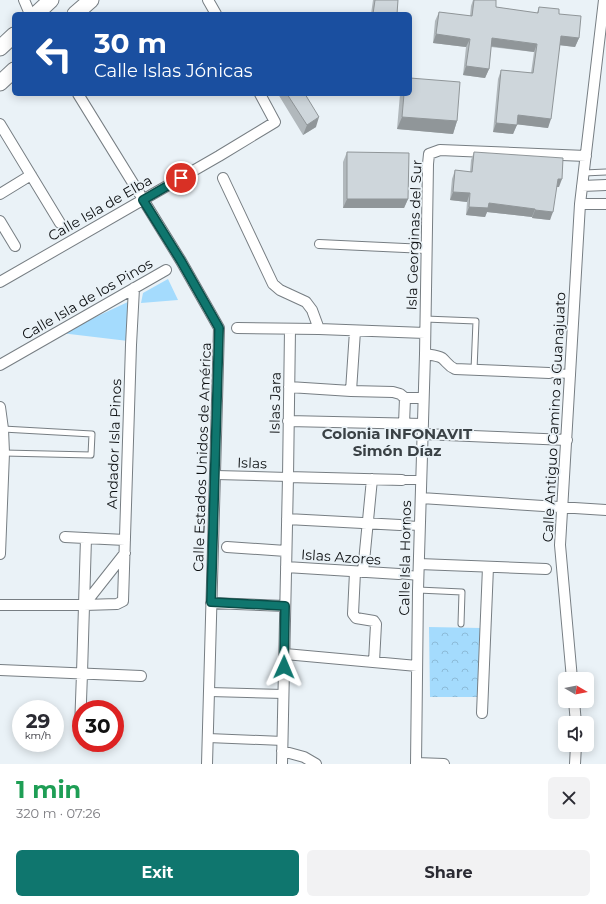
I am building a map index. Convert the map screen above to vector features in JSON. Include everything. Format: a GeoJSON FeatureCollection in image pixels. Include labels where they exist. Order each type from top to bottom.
{"type":"FeatureCollection","features":[{"type":"Feature","properties":{"kind":"main road"},"geometry":{"type":"LineString","coordinates":[[38,12],[51,0]]}},
{"type":"Feature","properties":{"kind":"main road"},"geometry":{"type":"LineString","coordinates":[[77,12],[91,0]]}},
{"type":"Feature","properties":{"kind":"main road"},"geometry":{"type":"LineString","coordinates":[[0,48],[12,37]]}},
{"type":"Feature","properties":{"kind":"main road"},"geometry":{"type":"LineString","coordinates":[[0,83],[12,72]]}},
{"type":"Feature","properties":{"kind":"street"},"geometry":{"type":"LineString","coordinates":[[24,0],[29,12]]}},
{"type":"Feature","properties":{"kind":"street"},"geometry":{"type":"LineString","coordinates":[[208,0],[215,12]]}},
{"type":"Feature","properties":{"kind":"street","name":"Calle Antiguo Camino a Guanajuato"},"geometry":{"type":"LineString","coordinates":[[571,672],[560,545],[580,204],[604,0]]}},
{"type":"Feature","properties":{"kind":"street","name":"Calle Estados Unidos de América"},"geometry":{"type":"LineString","coordinates":[[79,96],[181,261],[219,328],[207,764]]}},
{"type":"Feature","properties":{"kind":"street","name":"Calle Isla de Elba"},"geometry":{"type":"LineString","coordinates":[[0,282],[276,122],[261,96]]}},
{"type":"Feature","properties":{"kind":"street"},"geometry":{"type":"LineString","coordinates":[[0,124],[60,223]]}},
{"type":"Feature","properties":{"kind":"street","name":"Isla Georginas del Sur"},"geometry":{"type":"LineString","coordinates":[[425,354],[429,154],[440,150],[586,156]]}},
{"type":"Feature","properties":{"kind":"street"},"geometry":{"type":"LineString","coordinates":[[0,194],[31,175]]}},
{"type":"Feature","properties":{"kind":"street"},"geometry":{"type":"LineString","coordinates":[[223,178],[273,284],[280,290],[306,302],[312,310],[319,329]]}},
{"type":"Feature","properties":{"kind":"street"},"geometry":{"type":"LineString","coordinates":[[582,186],[606,185]]}},
{"type":"Feature","properties":{"kind":"street"},"geometry":{"type":"LineString","coordinates":[[580,204],[606,204]]}},
{"type":"Feature","properties":{"kind":"street"},"geometry":{"type":"LineString","coordinates":[[0,221],[15,246]]}},
{"type":"Feature","properties":{"kind":"street"},"geometry":{"type":"LineString","coordinates":[[319,244],[426,249]]}},
{"type":"Feature","properties":{"kind":"street","name":"Calle Isla de los Pinos"},"geometry":{"type":"LineString","coordinates":[[0,365],[166,270]]}},
{"type":"Feature","properties":{"kind":"street","name":"Andador Isla Pinos"},"geometry":{"type":"LineString","coordinates":[[84,605],[117,604],[123,601],[134,288]]}},
{"type":"Feature","properties":{"kind":"street"},"geometry":{"type":"LineString","coordinates":[[237,328],[319,329],[425,334]]}},
{"type":"Feature","properties":{"kind":"street","name":"Islas Jara"},"geometry":{"type":"LineString","coordinates":[[282,764],[290,329]]}},
{"type":"Feature","properties":{"kind":"street"},"geometry":{"type":"LineString","coordinates":[[352,391],[355,331]]}},
{"type":"Feature","properties":{"kind":"street"},"geometry":{"type":"LineString","coordinates":[[425,354],[444,359],[449,367],[455,370],[571,374]]}},
{"type":"Feature","properties":{"kind":"street","name":"Calle Isla Hornos"},"geometry":{"type":"LineString","coordinates":[[416,763],[418,590],[420,564],[425,354]]}},
{"type":"Feature","properties":{"kind":"street"},"geometry":{"type":"LineString","coordinates":[[290,387],[393,392],[400,394],[405,398],[423,398]]}},
{"type":"Feature","properties":{"kind":"street"},"geometry":{"type":"LineString","coordinates":[[404,424],[405,398]]}},
{"type":"Feature","properties":{"kind":"street"},"geometry":{"type":"LineString","coordinates":[[0,407],[4,429],[0,554]]}},
{"type":"Feature","properties":{"kind":"street"},"geometry":{"type":"LineString","coordinates":[[288,421],[404,424],[423,429],[567,440]]}},
{"type":"Feature","properties":{"kind":"street","name":"Islas"},"geometry":{"type":"LineString","coordinates":[[216,475],[288,476]]}},
{"type":"Feature","properties":{"kind":"street"},"geometry":{"type":"LineString","coordinates":[[288,476],[421,480]]}},
{"type":"Feature","properties":{"kind":"street"},"geometry":{"type":"LineString","coordinates":[[372,479],[368,524],[353,614],[356,618],[374,621],[376,624],[374,662]]}},
{"type":"Feature","properties":{"kind":"street"},"geometry":{"type":"LineString","coordinates":[[421,498],[606,510]]}},
{"type":"Feature","properties":{"kind":"street"},"geometry":{"type":"LineString","coordinates":[[287,519],[420,526]]}},
{"type":"Feature","properties":{"kind":"street"},"geometry":{"type":"LineString","coordinates":[[65,537],[125,540]]}},
{"type":"Feature","properties":{"kind":"street"},"geometry":{"type":"LineString","coordinates":[[81,700],[86,538]]}},
{"type":"Feature","properties":{"kind":"street"},"geometry":{"type":"LineString","coordinates":[[213,546],[286,551]]}},
{"type":"Feature","properties":{"kind":"street"},"geometry":{"type":"LineString","coordinates":[[84,605],[125,553]]}},
{"type":"Feature","properties":{"kind":"street"},"geometry":{"type":"LineString","coordinates":[[420,564],[546,569]]}},
{"type":"Feature","properties":{"kind":"street","name":"Islas Azores"},"geometry":{"type":"LineString","coordinates":[[286,567],[419,576]]}},
{"type":"Feature","properties":{"kind":"street"},"geometry":{"type":"LineString","coordinates":[[482,713],[488,567]]}},
{"type":"Feature","properties":{"kind":"street"},"geometry":{"type":"LineString","coordinates":[[211,602],[285,606]]}},
{"type":"Feature","properties":{"kind":"street"},"geometry":{"type":"LineString","coordinates":[[0,605],[84,605]]}},
{"type":"Feature","properties":{"kind":"street"},"geometry":{"type":"LineString","coordinates":[[285,654],[417,666]]}},
{"type":"Feature","properties":{"kind":"street"},"geometry":{"type":"LineString","coordinates":[[0,670],[141,676]]}},
{"type":"Feature","properties":{"kind":"street"},"geometry":{"type":"LineString","coordinates":[[210,692],[284,694]]}},
{"type":"Feature","properties":{"kind":"street"},"geometry":{"type":"LineString","coordinates":[[208,738],[283,740]]}},
{"type":"Feature","properties":{"kind":"street"},"geometry":{"type":"LineString","coordinates":[[282,751],[304,757],[316,764]]}},
{"type":"Feature","properties":{"kind":"street"},"geometry":{"type":"LineString","coordinates":[[574,764],[575,752]]}},
{"type":"Feature","properties":{"kind":"street"},"geometry":{"type":"LineString","coordinates":[[416,763],[444,764]]}},
{"type":"Feature","properties":{"kind":"lane"},"geometry":{"type":"LineString","coordinates":[[584,173],[606,172]]}},
{"type":"Feature","properties":{"kind":"lane"},"geometry":{"type":"LineString","coordinates":[[425,320],[476,321],[474,370]]}},
{"type":"Feature","properties":{"kind":"lane"},"geometry":{"type":"LineString","coordinates":[[4,429],[92,434],[91,455],[4,453]]}},
{"type":"Feature","properties":{"kind":"lane"},"geometry":{"type":"LineString","coordinates":[[418,590],[462,592],[461,624]]}},
{"type":"Feature","properties":{"kind":"green space"},"geometry":{"type":"Polygon","coordinates":[[[168,279],[178,300],[141,303],[143,293],[168,279]]]}},
{"type":"Feature","properties":{"kind":"green space"},"geometry":{"type":"Polygon","coordinates":[[[130,301],[128,341],[61,333],[130,301]]]}},
{"type":"Feature","properties":{"kind":"green space"},"geometry":{"type":"Polygon","coordinates":[[[429,627],[481,628],[478,697],[430,697],[429,627]]]}},
{"type":"Feature","properties":{"kind":"building"},"geometry":{"type":"Polygon","coordinates":[[[375,0],[398,0],[397,12],[373,12],[375,0]]]}},
{"type":"Feature","properties":{"kind":"building"},"geometry":{"type":"Polygon","coordinates":[[[474,0],[496,0],[496,7],[538,13],[539,7],[559,9],[559,14],[581,16],[579,38],[561,36],[551,119],[518,115],[517,125],[496,123],[501,70],[533,73],[537,44],[492,38],[489,69],[466,66],[470,39],[436,34],[439,12],[472,16],[474,0]]]}},
{"type":"Feature","properties":{"kind":"building"},"geometry":{"type":"Polygon","coordinates":[[[412,78],[460,82],[457,121],[402,117],[404,96],[412,96],[412,78]]]}},
{"type":"Feature","properties":{"kind":"building"},"geometry":{"type":"Polygon","coordinates":[[[288,96],[306,96],[319,117],[307,125],[288,96]]]}},
{"type":"Feature","properties":{"kind":"building"},"geometry":{"type":"Polygon","coordinates":[[[347,152],[409,153],[408,199],[347,199],[347,152]]]}},
{"type":"Feature","properties":{"kind":"building"},"geometry":{"type":"Polygon","coordinates":[[[474,152],[563,158],[562,179],[558,179],[553,212],[489,203],[488,208],[469,207],[470,193],[453,192],[455,170],[472,172],[474,152]]]}},
{"type":"Feature","properties":{"kind":"district","name":"Colonia INFONAVIT Simón Díaz"},"geometry":{"type":"Point","coordinates":[397,442]}},
{"type":"Feature","properties":{"kind":"route"},"geometry":{"type":"LineString","coordinates":[[181,178],[143,200],[181,261],[219,328],[211,602],[285,606],[284,667]]}}]}
